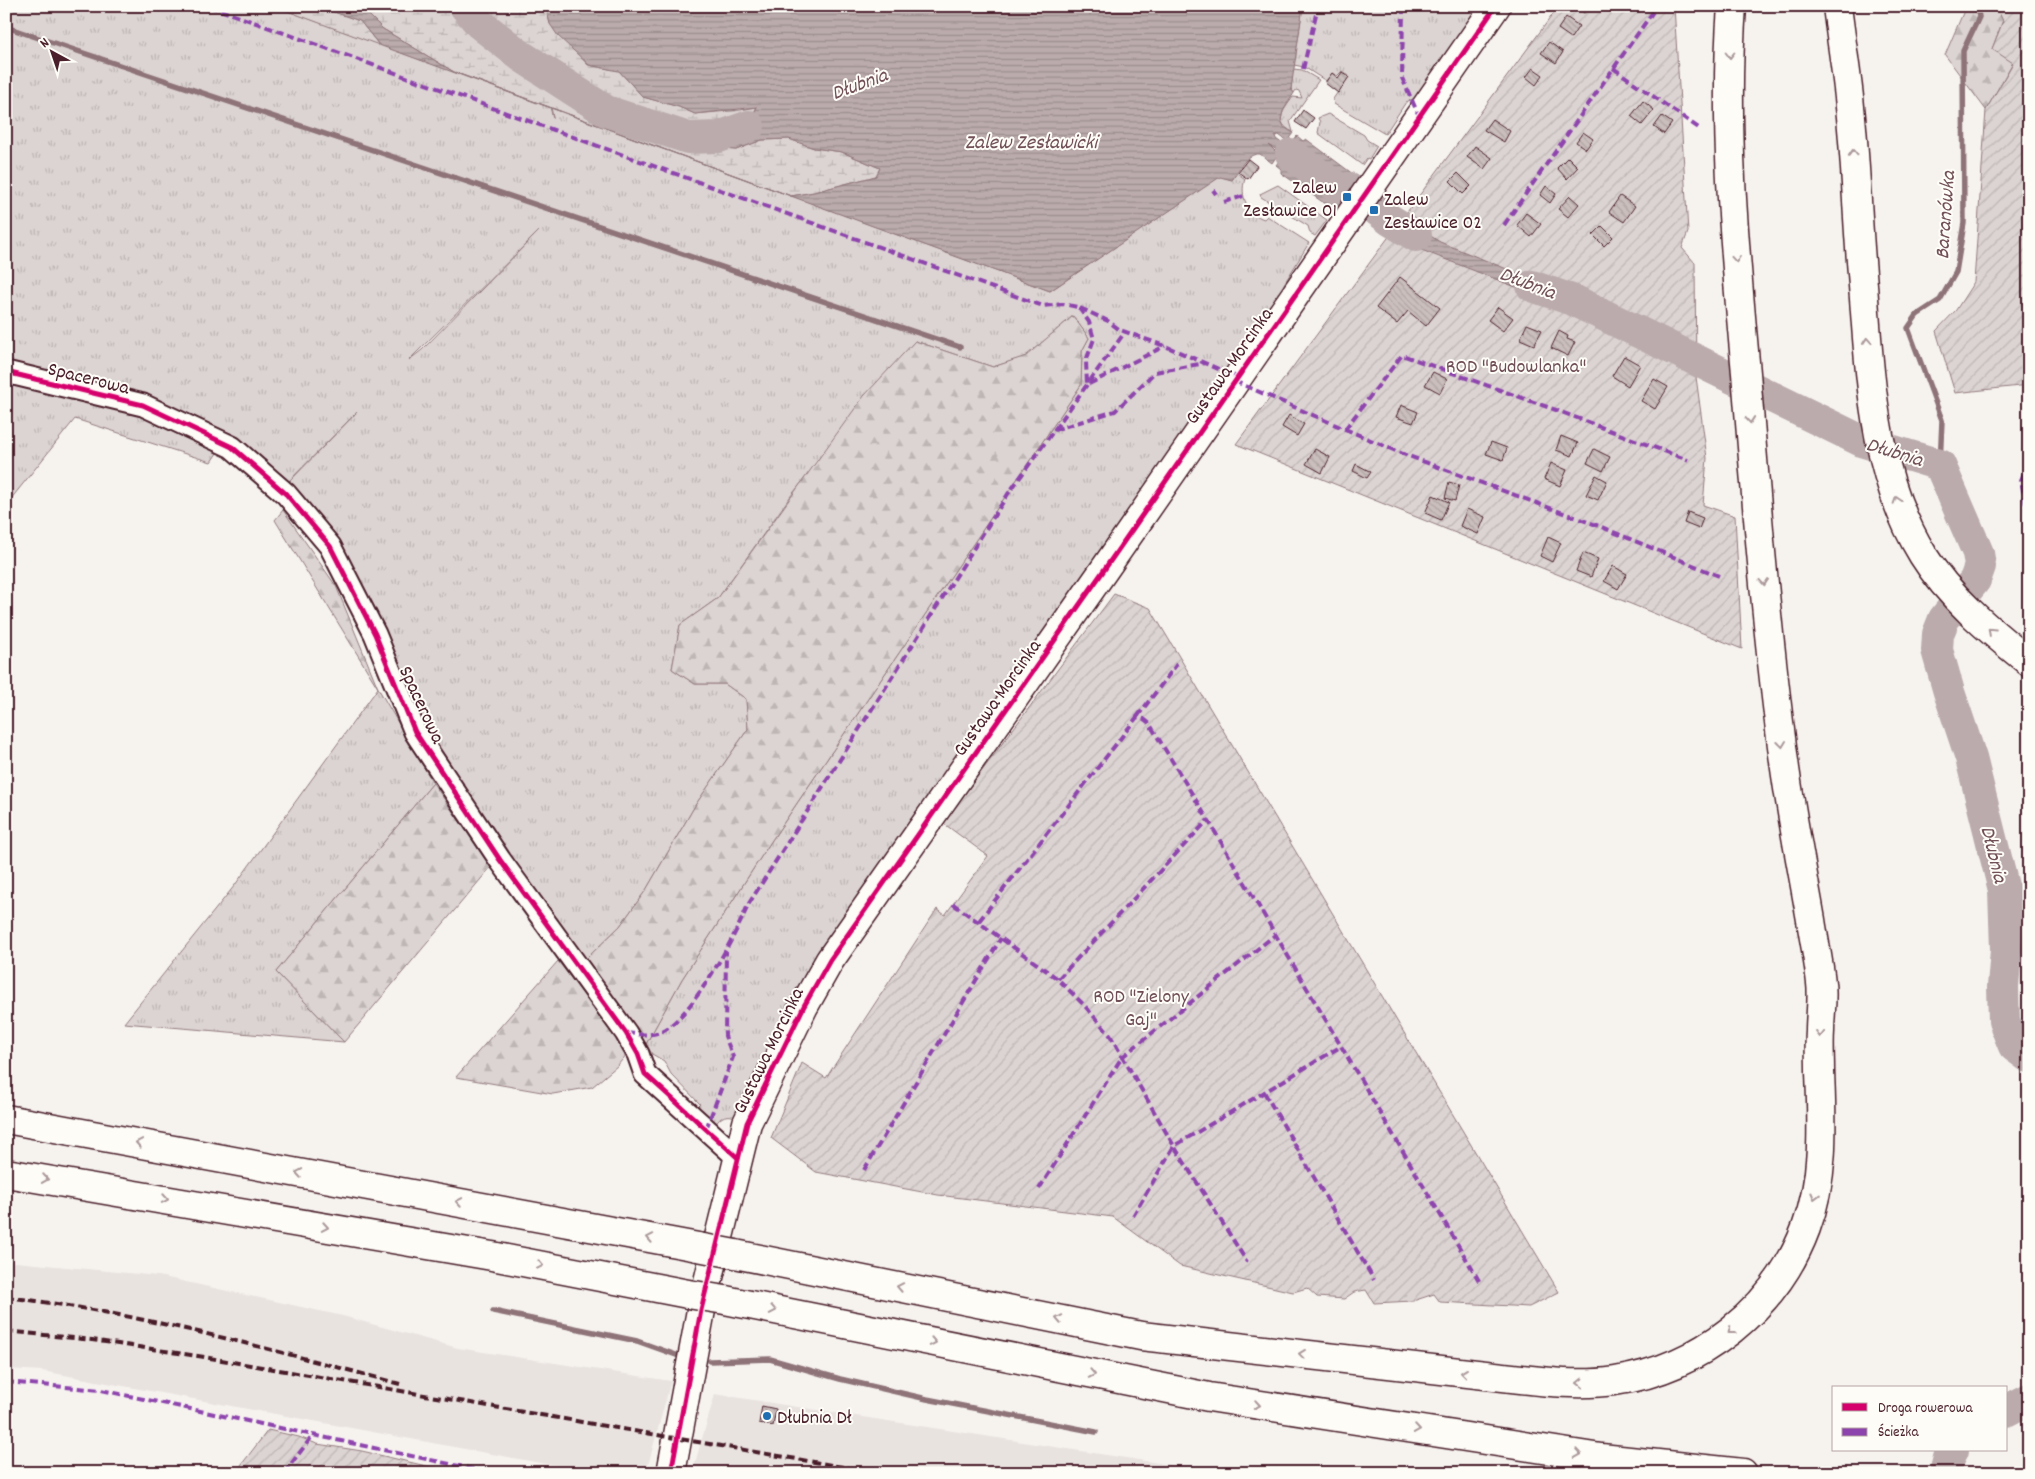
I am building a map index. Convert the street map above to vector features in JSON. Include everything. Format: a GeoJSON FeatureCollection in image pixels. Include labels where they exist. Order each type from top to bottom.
{"type":"FeatureCollection","features":[{"type":"Feature","properties":{"kind":"main road","name":"Gustawa Morcinka"},"geometry":{"type":"LineString","coordinates":[[671,1473],[701,1310],[747,1123],[804,1006],[830,960],[1496,6]]}},
{"type":"Feature","properties":{"kind":"main road"},"geometry":{"type":"LineString","coordinates":[[6,1119],[698,1247],[1142,1336],[1512,1378],[1573,1383],[1631,1378],[1665,1368],[1711,1345],[1749,1315],[1778,1280],[1794,1254],[1805,1230],[1818,1187],[1822,1148],[1819,1037],[1822,985],[1783,751],[1767,613],[1732,210],[1730,37],[1732,6]]}},
{"type":"Feature","properties":{"kind":"main road"},"geometry":{"type":"LineString","coordinates":[[1836,6],[1850,107],[1870,377],[1876,427],[1887,468],[1901,512],[1923,555],[1954,595],[1995,635],[2029,662]]}},
{"type":"Feature","properties":{"kind":"main road"},"geometry":{"type":"LineString","coordinates":[[6,1173],[482,1254],[726,1300],[1209,1397],[1601,1458],[1743,1473]]}},
{"type":"Feature","properties":{"kind":"street","name":"Spacerowa"},"geometry":{"type":"LineString","coordinates":[[6,372],[143,405],[232,447],[286,494],[330,546],[375,634],[415,732],[500,860],[626,1033],[638,1054],[645,1074],[738,1158]]}},
{"type":"Feature","properties":{"kind":"shaded area"},"geometry":{"type":"Polygon","coordinates":[[[6,1261],[159,1276],[343,1316],[458,1348],[671,1381],[646,1473],[594,1473],[42,1371],[6,1369],[6,1261]]]}},
{"type":"Feature","properties":{"kind":"shaded area"},"geometry":{"type":"Polygon","coordinates":[[[715,1394],[1223,1473],[692,1473],[715,1394]]]}},
{"type":"Feature","properties":{"kind":"green space"},"geometry":{"type":"Polygon","coordinates":[[[6,6],[274,6],[550,107],[553,118],[551,107],[1050,291],[1220,176],[1232,180],[1237,173],[1245,179],[1243,185],[1244,198],[1253,213],[1264,219],[1267,216],[1309,243],[1284,284],[1284,293],[737,1118],[724,1116],[715,1125],[695,1109],[700,1104],[671,1074],[664,1061],[652,1054],[646,1044],[682,979],[770,843],[1081,385],[1082,351],[1089,338],[1073,316],[1025,357],[993,367],[915,341],[790,497],[718,598],[680,625],[672,669],[695,684],[725,684],[746,699],[748,729],[696,804],[646,890],[620,926],[585,960],[509,858],[436,749],[300,496],[289,482],[357,412],[287,483],[238,442],[6,367],[6,6]],[[539,231],[409,360],[422,350],[539,231]]]}},
{"type":"Feature","properties":{"kind":"green space"},"geometry":{"type":"Polygon","coordinates":[[[274,6],[317,6],[360,21],[379,45],[274,6]]]}},
{"type":"Feature","properties":{"kind":"green space"},"geometry":{"type":"Polygon","coordinates":[[[360,6],[535,7],[547,11],[550,24],[588,65],[619,71],[643,97],[679,107],[695,114],[757,107],[752,117],[708,133],[700,147],[736,150],[762,140],[789,139],[814,148],[842,152],[880,168],[876,176],[791,196],[454,72],[383,29],[360,6]]]}},
{"type":"Feature","properties":{"kind":"green space"},"geometry":{"type":"Polygon","coordinates":[[[1303,6],[1472,6],[1475,13],[1415,98],[1406,102],[1385,134],[1334,104],[1333,99],[1349,76],[1342,71],[1337,76],[1332,73],[1326,81],[1304,67],[1294,65],[1303,6]]]}},
{"type":"Feature","properties":{"kind":"green space","name":"ROD \"Budowlanka\""},"geometry":{"type":"Polygon","coordinates":[[[1559,6],[1674,6],[1688,232],[1682,248],[1695,263],[1696,377],[1707,458],[1703,505],[1735,516],[1742,649],[1236,444],[1559,6]]]}},
{"type":"Feature","properties":{"kind":"green space"},"geometry":{"type":"Polygon","coordinates":[[[1966,6],[1996,6],[2003,20],[1992,49],[2013,62],[1986,110],[1945,55],[1966,6]]]}},
{"type":"Feature","properties":{"kind":"green space"},"geometry":{"type":"Polygon","coordinates":[[[1996,6],[2029,6],[2029,385],[1955,393],[1936,331],[1956,310],[1974,282],[1986,110],[2013,63],[1992,49],[2003,21],[1996,6]]]}},
{"type":"Feature","properties":{"kind":"green space"},"geometry":{"type":"Polygon","coordinates":[[[1293,69],[1302,70],[1319,80],[1290,121],[1293,132],[1283,124],[1282,116],[1293,97],[1302,98],[1299,91],[1296,90],[1294,93],[1291,89],[1293,69]]]}},
{"type":"Feature","properties":{"kind":"green space"},"geometry":{"type":"Polygon","coordinates":[[[1328,114],[1364,135],[1367,140],[1377,146],[1369,159],[1367,158],[1362,165],[1318,133],[1320,122],[1318,118],[1328,114]]]}},
{"type":"Feature","properties":{"kind":"green space"},"geometry":{"type":"Polygon","coordinates":[[[1278,185],[1327,220],[1315,236],[1310,233],[1308,226],[1261,197],[1260,194],[1278,185]]]}},
{"type":"Feature","properties":{"kind":"green space"},"geometry":{"type":"Polygon","coordinates":[[[1073,316],[1089,338],[1082,351],[1081,385],[770,843],[682,979],[646,1044],[585,960],[620,926],[646,890],[696,804],[748,729],[746,699],[725,684],[695,684],[672,669],[680,625],[718,598],[864,396],[915,341],[993,367],[1026,356],[1073,316]]]}},
{"type":"Feature","properties":{"kind":"green space"},"geometry":{"type":"Polygon","coordinates":[[[6,381],[142,411],[217,453],[211,462],[75,419],[6,505],[6,381]]]}},
{"type":"Feature","properties":{"kind":"green space"},"geometry":{"type":"Polygon","coordinates":[[[283,510],[336,586],[378,688],[275,520],[283,510]]]}},
{"type":"Feature","properties":{"kind":"green space","name":"ROD \"Zielony Gaj\""},"geometry":{"type":"Polygon","coordinates":[[[1114,594],[1150,608],[1559,1292],[1529,1307],[1440,1302],[1434,1294],[1413,1301],[1374,1303],[1366,1290],[1354,1292],[1344,1299],[1317,1297],[1307,1288],[1293,1292],[1180,1266],[1113,1217],[938,1195],[816,1172],[771,1138],[802,1063],[826,1078],[937,909],[945,915],[988,856],[943,823],[1114,594]]]}},
{"type":"Feature","properties":{"kind":"green space"},"geometry":{"type":"Polygon","coordinates":[[[378,688],[433,783],[276,972],[344,1042],[124,1023],[235,885],[378,688]]]}},
{"type":"Feature","properties":{"kind":"green space"},"geometry":{"type":"Polygon","coordinates":[[[433,783],[491,867],[344,1042],[276,972],[433,783]]]}},
{"type":"Feature","properties":{"kind":"green space"},"geometry":{"type":"Polygon","coordinates":[[[558,961],[628,1053],[617,1066],[592,1087],[553,1094],[456,1077],[558,961]]]}},
{"type":"Feature","properties":{"kind":"green space"},"geometry":{"type":"Polygon","coordinates":[[[268,1430],[299,1437],[317,1444],[362,1451],[456,1473],[235,1473],[268,1430]]]}},
{"type":"Feature","properties":{"kind":"water","name":"Zalew Zesławicki"},"geometry":{"type":"Polygon","coordinates":[[[317,6],[360,6],[383,29],[454,72],[791,196],[876,176],[880,168],[842,152],[814,148],[789,139],[762,140],[736,150],[699,147],[708,133],[752,117],[757,107],[695,114],[679,107],[643,97],[619,71],[589,65],[558,36],[550,24],[547,11],[535,7],[517,6],[1303,6],[1291,89],[1294,93],[1283,111],[1281,120],[1284,127],[1293,133],[1287,141],[1279,135],[1275,136],[1276,139],[1287,147],[1283,154],[1269,145],[1278,154],[1272,163],[1260,154],[1251,156],[1243,163],[1232,180],[1220,177],[1050,291],[379,45],[360,21],[317,6]]]}},
{"type":"Feature","properties":{"kind":"water"},"geometry":{"type":"Polygon","coordinates":[[[1297,136],[1303,141],[1306,139],[1357,177],[1334,210],[1281,173],[1281,169],[1276,165],[1282,157],[1288,160],[1293,151],[1345,187],[1346,185],[1291,143],[1297,136]]]}},
{"type":"Feature","properties":{"kind":"water"},"geometry":{"type":"Polygon","coordinates":[[[1384,204],[1398,218],[1406,220],[1440,242],[1549,286],[1575,301],[1536,295],[1424,251],[1371,223],[1384,204]]]}},
{"type":"Feature","properties":{"kind":"building"},"geometry":{"type":"Polygon","coordinates":[[[1575,6],[1589,6],[1584,13],[1575,6]]]}},
{"type":"Feature","properties":{"kind":"building"},"geometry":{"type":"Polygon","coordinates":[[[1566,17],[1579,26],[1571,38],[1558,29],[1566,17]]]}},
{"type":"Feature","properties":{"kind":"building"},"geometry":{"type":"Polygon","coordinates":[[[1549,42],[1563,52],[1556,63],[1541,53],[1549,42]]]}},
{"type":"Feature","properties":{"kind":"building"},"geometry":{"type":"Polygon","coordinates":[[[1533,68],[1543,75],[1536,85],[1526,77],[1533,68]]]}},
{"type":"Feature","properties":{"kind":"building"},"geometry":{"type":"Polygon","coordinates":[[[1342,72],[1349,77],[1338,93],[1325,83],[1332,73],[1338,78],[1342,72]]]}},
{"type":"Feature","properties":{"kind":"building"},"geometry":{"type":"Polygon","coordinates":[[[1643,101],[1654,110],[1642,125],[1631,116],[1643,101]]]}},
{"type":"Feature","properties":{"kind":"building"},"geometry":{"type":"Polygon","coordinates":[[[1303,110],[1314,118],[1306,129],[1295,122],[1303,110]]]}},
{"type":"Feature","properties":{"kind":"building"},"geometry":{"type":"Polygon","coordinates":[[[1662,116],[1672,123],[1664,134],[1654,127],[1662,116]]]}},
{"type":"Feature","properties":{"kind":"building"},"geometry":{"type":"Polygon","coordinates":[[[1492,119],[1510,131],[1504,142],[1484,130],[1492,119]]]}},
{"type":"Feature","properties":{"kind":"building"},"geometry":{"type":"Polygon","coordinates":[[[1583,132],[1593,139],[1586,149],[1576,142],[1583,132]]]}},
{"type":"Feature","properties":{"kind":"building"},"geometry":{"type":"Polygon","coordinates":[[[1475,146],[1492,158],[1484,169],[1467,157],[1475,146]]]}},
{"type":"Feature","properties":{"kind":"building"},"geometry":{"type":"Polygon","coordinates":[[[1568,157],[1578,167],[1567,179],[1557,168],[1568,157]]]}},
{"type":"Feature","properties":{"kind":"building"},"geometry":{"type":"Polygon","coordinates":[[[1248,159],[1257,166],[1248,179],[1238,172],[1248,159]]]}},
{"type":"Feature","properties":{"kind":"building"},"geometry":{"type":"Polygon","coordinates":[[[1458,173],[1471,186],[1463,194],[1450,181],[1458,173]]]}},
{"type":"Feature","properties":{"kind":"building"},"geometry":{"type":"Polygon","coordinates":[[[1546,186],[1556,194],[1550,203],[1540,195],[1546,186]]]}},
{"type":"Feature","properties":{"kind":"building"},"geometry":{"type":"Polygon","coordinates":[[[1570,196],[1579,204],[1568,217],[1558,209],[1570,196]]]}},
{"type":"Feature","properties":{"kind":"building"},"geometry":{"type":"Polygon","coordinates":[[[1620,196],[1635,206],[1624,222],[1609,212],[1620,196]]]}},
{"type":"Feature","properties":{"kind":"building"},"geometry":{"type":"Polygon","coordinates":[[[1526,213],[1541,224],[1531,237],[1517,225],[1526,213]]]}},
{"type":"Feature","properties":{"kind":"building"},"geometry":{"type":"Polygon","coordinates":[[[1602,226],[1613,237],[1604,246],[1593,235],[1602,226]]]}},
{"type":"Feature","properties":{"kind":"building"},"geometry":{"type":"Polygon","coordinates":[[[1400,277],[1440,308],[1426,326],[1408,311],[1397,324],[1376,308],[1400,277]]]}},
{"type":"Feature","properties":{"kind":"building"},"geometry":{"type":"Polygon","coordinates":[[[1498,307],[1513,318],[1503,331],[1488,320],[1498,307]]]}},
{"type":"Feature","properties":{"kind":"building"},"geometry":{"type":"Polygon","coordinates":[[[1527,324],[1542,330],[1534,345],[1520,339],[1527,324]]]}},
{"type":"Feature","properties":{"kind":"building"},"geometry":{"type":"Polygon","coordinates":[[[1559,331],[1568,336],[1567,339],[1575,342],[1568,356],[1551,348],[1559,331]]]}},
{"type":"Feature","properties":{"kind":"building"},"geometry":{"type":"Polygon","coordinates":[[[1624,356],[1640,365],[1628,386],[1612,376],[1624,356]]]}},
{"type":"Feature","properties":{"kind":"building"},"geometry":{"type":"Polygon","coordinates":[[[1433,372],[1447,379],[1440,393],[1425,385],[1433,372]]]}},
{"type":"Feature","properties":{"kind":"building"},"geometry":{"type":"Polygon","coordinates":[[[1654,379],[1668,387],[1655,409],[1641,401],[1654,379]]]}},
{"type":"Feature","properties":{"kind":"building"},"geometry":{"type":"Polygon","coordinates":[[[1401,405],[1418,412],[1413,423],[1396,417],[1401,405]]]}},
{"type":"Feature","properties":{"kind":"building"},"geometry":{"type":"Polygon","coordinates":[[[1289,415],[1304,424],[1297,436],[1282,427],[1289,415]]]}},
{"type":"Feature","properties":{"kind":"building"},"geometry":{"type":"Polygon","coordinates":[[[1561,436],[1578,443],[1572,456],[1556,450],[1561,436]]]}},
{"type":"Feature","properties":{"kind":"building"},"geometry":{"type":"Polygon","coordinates":[[[1491,442],[1507,448],[1503,460],[1486,454],[1491,442]]]}},
{"type":"Feature","properties":{"kind":"building"},"geometry":{"type":"Polygon","coordinates":[[[1315,449],[1330,457],[1322,473],[1306,464],[1315,449]]]}},
{"type":"Feature","properties":{"kind":"building"},"geometry":{"type":"Polygon","coordinates":[[[1594,449],[1610,457],[1603,471],[1587,463],[1594,449]]]}},
{"type":"Feature","properties":{"kind":"building"},"geometry":{"type":"Polygon","coordinates":[[[1551,463],[1567,470],[1560,486],[1544,479],[1551,463]]]}},
{"type":"Feature","properties":{"kind":"building"},"geometry":{"type":"Polygon","coordinates":[[[1356,464],[1371,472],[1367,478],[1353,471],[1356,464]]]}},
{"type":"Feature","properties":{"kind":"building"},"geometry":{"type":"Polygon","coordinates":[[[1596,475],[1607,481],[1598,500],[1586,495],[1596,475]]]}},
{"type":"Feature","properties":{"kind":"building"},"geometry":{"type":"Polygon","coordinates":[[[1449,482],[1459,485],[1455,501],[1445,498],[1449,482]]]}},
{"type":"Feature","properties":{"kind":"building"},"geometry":{"type":"Polygon","coordinates":[[[1433,495],[1449,502],[1441,520],[1425,513],[1433,495]]]}},
{"type":"Feature","properties":{"kind":"building"},"geometry":{"type":"Polygon","coordinates":[[[1467,509],[1485,517],[1478,534],[1460,526],[1467,509]]]}},
{"type":"Feature","properties":{"kind":"building"},"geometry":{"type":"Polygon","coordinates":[[[1688,512],[1703,518],[1699,529],[1684,523],[1688,512]]]}},
{"type":"Feature","properties":{"kind":"building"},"geometry":{"type":"Polygon","coordinates":[[[1548,537],[1561,543],[1552,562],[1540,556],[1548,537]]]}},
{"type":"Feature","properties":{"kind":"building"},"geometry":{"type":"Polygon","coordinates":[[[1583,553],[1598,559],[1591,577],[1576,571],[1583,553]]]}},
{"type":"Feature","properties":{"kind":"building"},"geometry":{"type":"Polygon","coordinates":[[[1613,566],[1627,574],[1618,589],[1604,581],[1613,566]]]}},
{"type":"Feature","properties":{"kind":"building","name":"Dłubnia Dł"},"geometry":{"type":"Polygon","coordinates":[[[762,1406],[776,1409],[773,1426],[759,1423],[762,1406]]]}},
{"type":"Feature","properties":{"kind":"waterway","name":"Dłubnia"},"geometry":{"type":"LineString","coordinates":[[465,6],[480,24],[521,56],[606,111],[688,138],[719,137],[749,126]]}},
{"type":"Feature","properties":{"kind":"waterway","name":"Baranówka"},"geometry":{"type":"LineString","coordinates":[[1940,465],[1942,420],[1908,328],[1917,315],[1940,300],[1956,272],[1964,223],[1963,51],[1979,17],[1977,6]]}},
{"type":"Feature","properties":{"kind":"waterway"},"geometry":{"type":"LineString","coordinates":[[6,27],[960,347]]}},
{"type":"Feature","properties":{"kind":"waterway","name":"Dłubnia"},"geometry":{"type":"LineString","coordinates":[[1291,154],[1342,191],[1348,188],[1390,220],[1416,236]]}},
{"type":"Feature","properties":{"kind":"waterway","name":"Dłubnia"},"geometry":{"type":"LineString","coordinates":[[1532,286],[1575,301],[1864,442],[1940,465],[1978,553],[1980,566],[1975,580],[1944,619],[1938,634],[1937,650],[1971,758],[2004,890],[2006,950],[2003,987],[2004,1021],[2014,1046],[2029,1057]]}},
{"type":"Feature","properties":{"kind":"waterway"},"geometry":{"type":"LineString","coordinates":[[493,1311],[637,1341],[679,1356]]}},
{"type":"Feature","properties":{"kind":"waterway"},"geometry":{"type":"LineString","coordinates":[[710,1361],[770,1359],[840,1379],[927,1399],[1096,1432]]}},
{"type":"Feature","properties":{"kind":"waterway","name":"Dłubnia"},"geometry":{"type":"LineString","coordinates":[[2008,1410],[2029,1399]]}},
{"type":"Feature","properties":{"kind":"waterway","name":"Dłubnia"},"geometry":{"type":"LineString","coordinates":[[1945,1473],[1952,1452]]}},
{"type":"Feature","properties":{"kind":"railway"},"geometry":{"type":"LineString","coordinates":[[6,1297],[106,1312],[155,1322],[254,1345],[400,1384]]}},
{"type":"Feature","properties":{"kind":"railway"},"geometry":{"type":"LineString","coordinates":[[6,1331],[92,1340],[198,1356],[878,1473]]}},
{"type":"Feature","properties":{"kind":"marked path"},"geometry":{"type":"LineString","coordinates":[[209,6],[1043,306],[1063,304],[1078,307],[1108,321],[1120,330],[1165,346],[1237,377]]}},
{"type":"Feature","properties":{"kind":"marked path"},"geometry":{"type":"LineString","coordinates":[[1303,69],[1318,6]]}},
{"type":"Feature","properties":{"kind":"marked path"},"geometry":{"type":"LineString","coordinates":[[1403,6],[1402,78],[1419,116]]}},
{"type":"Feature","properties":{"kind":"marked path"},"geometry":{"type":"LineString","coordinates":[[1504,225],[1657,6]]}},
{"type":"Feature","properties":{"kind":"marked path"},"geometry":{"type":"LineString","coordinates":[[1613,68],[1700,129]]}},
{"type":"Feature","properties":{"kind":"marked path"},"geometry":{"type":"LineString","coordinates":[[1213,190],[1216,194]]}},
{"type":"Feature","properties":{"kind":"marked path"},"geometry":{"type":"LineString","coordinates":[[1224,202],[1247,195]]}},
{"type":"Feature","properties":{"kind":"marked path"},"geometry":{"type":"LineString","coordinates":[[1079,308],[1089,322],[1094,339],[1086,361],[1087,385]]}},
{"type":"Feature","properties":{"kind":"marked path"},"geometry":{"type":"LineString","coordinates":[[626,1033],[650,1034],[664,1030],[688,1008],[700,992],[733,936],[748,905],[1008,494],[1125,332]]}},
{"type":"Feature","properties":{"kind":"marked path"},"geometry":{"type":"LineString","coordinates":[[1089,384],[1165,346]]}},
{"type":"Feature","properties":{"kind":"marked path"},"geometry":{"type":"LineString","coordinates":[[1345,429],[1402,355],[1688,460]]}},
{"type":"Feature","properties":{"kind":"marked path"},"geometry":{"type":"LineString","coordinates":[[1054,430],[1115,411],[1155,372],[1205,363]]}},
{"type":"Feature","properties":{"kind":"marked path"},"geometry":{"type":"LineString","coordinates":[[1234,381],[1403,454],[1599,526],[1719,576]]}},
{"type":"Feature","properties":{"kind":"marked path"},"geometry":{"type":"LineString","coordinates":[[2029,462],[2021,480],[2029,522]]}},
{"type":"Feature","properties":{"kind":"marked path"},"geometry":{"type":"LineString","coordinates":[[1137,717],[1177,664]]}},
{"type":"Feature","properties":{"kind":"marked path"},"geometry":{"type":"LineString","coordinates":[[979,921],[1137,717],[1144,719],[1149,723],[1208,820],[1481,1284]]}},
{"type":"Feature","properties":{"kind":"marked path"},"geometry":{"type":"LineString","coordinates":[[1058,979],[1208,820]]}},
{"type":"Feature","properties":{"kind":"marked path"},"geometry":{"type":"LineString","coordinates":[[953,904],[1058,979],[1110,1035],[1174,1146],[1247,1262]]}},
{"type":"Feature","properties":{"kind":"marked path"},"geometry":{"type":"LineString","coordinates":[[1039,1189],[1122,1057],[1275,935]]}},
{"type":"Feature","properties":{"kind":"marked path"},"geometry":{"type":"LineString","coordinates":[[864,1170],[1001,938]]}},
{"type":"Feature","properties":{"kind":"marked path"},"geometry":{"type":"LineString","coordinates":[[706,1129],[733,1057],[725,1036],[726,952]]}},
{"type":"Feature","properties":{"kind":"marked path"},"geometry":{"type":"LineString","coordinates":[[1133,1216],[1174,1146],[1340,1047]]}},
{"type":"Feature","properties":{"kind":"marked path"},"geometry":{"type":"LineString","coordinates":[[1264,1092],[1374,1280]]}},
{"type":"Feature","properties":{"kind":"marked path"},"geometry":{"type":"LineString","coordinates":[[6,1382],[101,1390],[492,1473]]}},
{"type":"Feature","properties":{"kind":"marked path"},"geometry":{"type":"LineString","coordinates":[[284,1473],[314,1434]]}},
{"type":"Feature","properties":{"kind":"cycle path"},"geometry":{"type":"LineString","coordinates":[[671,1473],[701,1310],[747,1123],[804,1006],[830,960],[1496,6]]}},
{"type":"Feature","properties":{"kind":"cycle path"},"geometry":{"type":"LineString","coordinates":[[6,372],[143,405],[232,447],[286,494],[330,546],[375,634],[415,732],[500,860],[626,1033],[638,1054],[645,1074],[738,1158]]}},
{"type":"Feature","properties":{"kind":"place","name":"Zalew Zesławice 01"},"geometry":{"type":"Point","coordinates":[1347,197]}},
{"type":"Feature","properties":{"kind":"place","name":"Zalew Zesławice 02"},"geometry":{"type":"Point","coordinates":[1374,210]}},
{"type":"Feature","properties":{"kind":"place","name":"Dłubnia Dł"},"geometry":{"type":"Point","coordinates":[767,1416]}}]}
